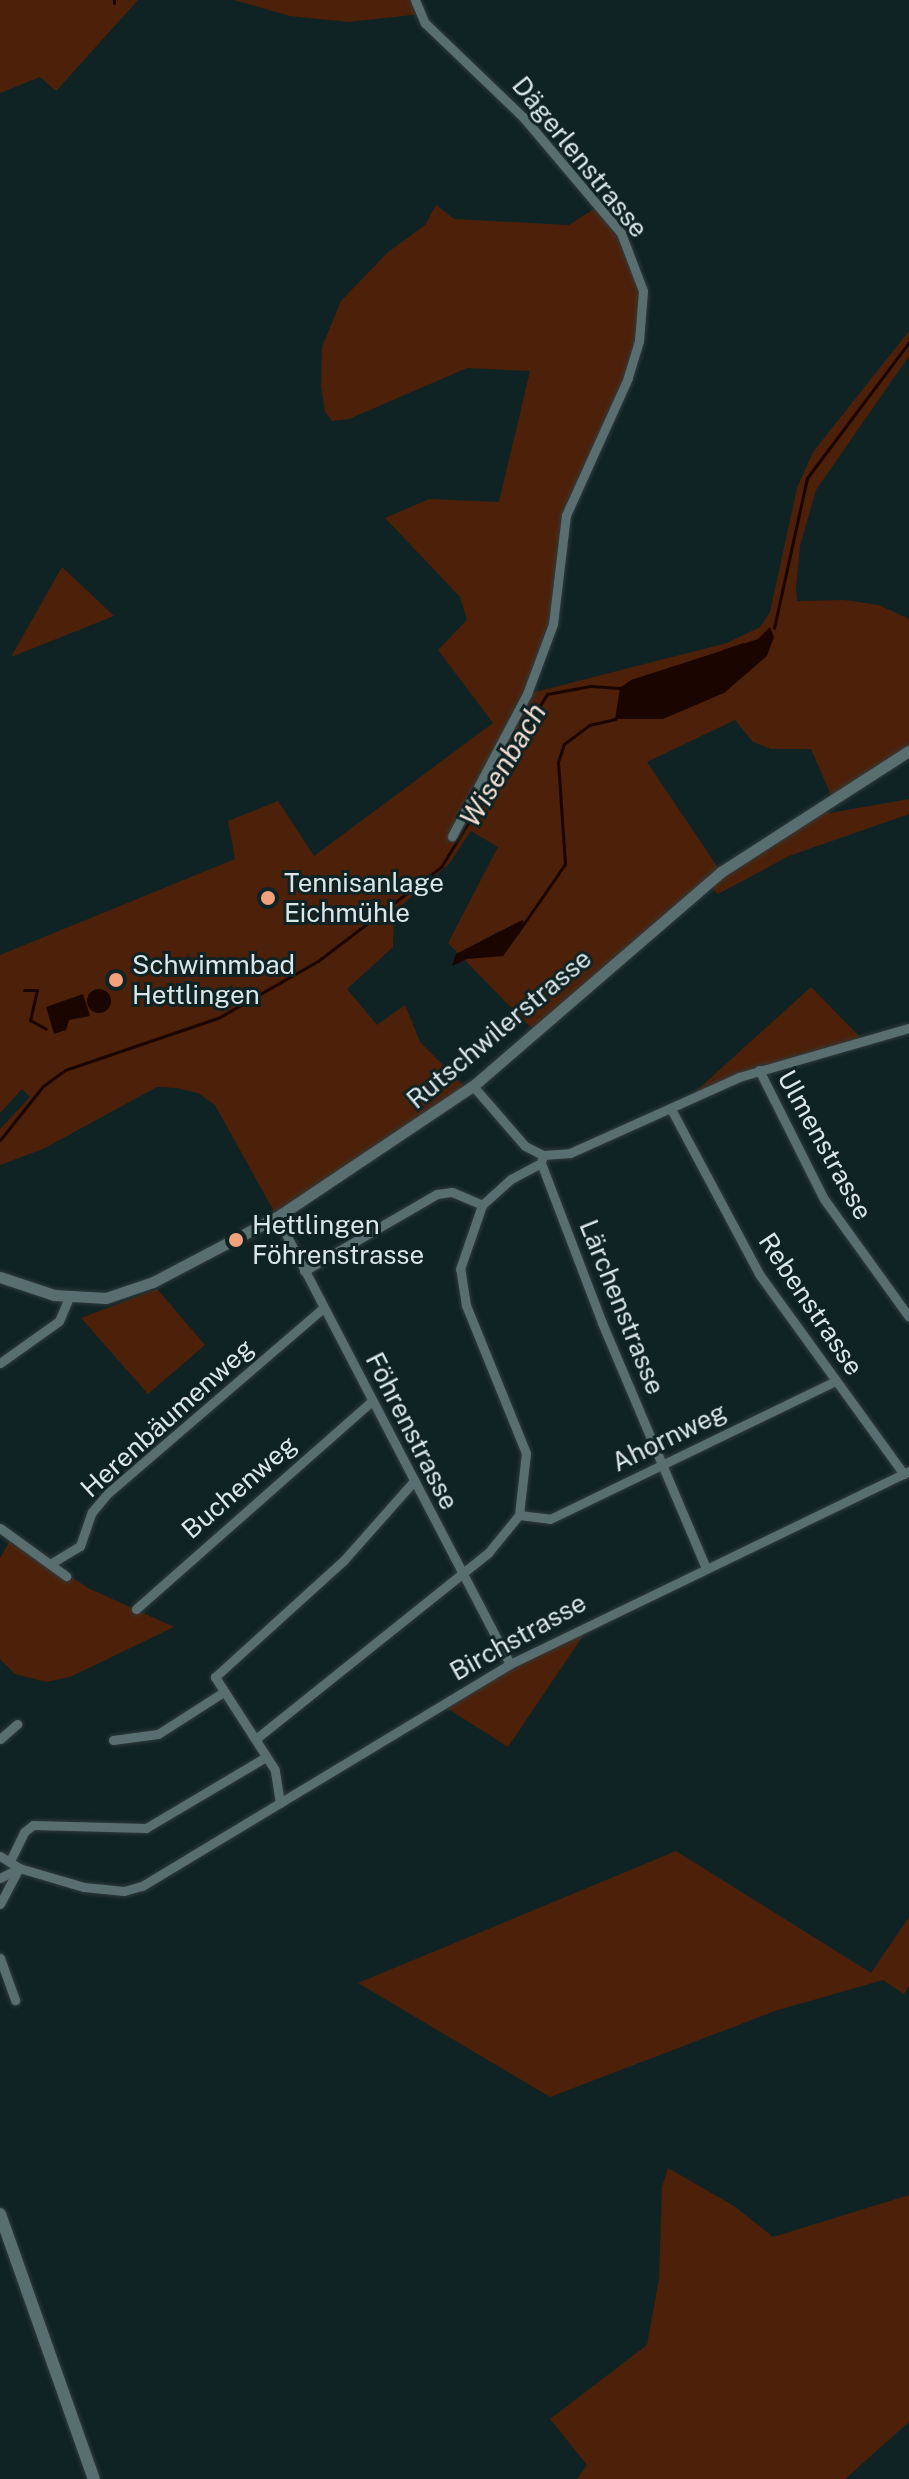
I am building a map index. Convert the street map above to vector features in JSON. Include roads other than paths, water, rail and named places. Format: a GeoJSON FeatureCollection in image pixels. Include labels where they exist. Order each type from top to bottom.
{"type":"FeatureCollection","features":[{"type":"Feature","properties":{"kind":"main road"},"geometry":{"type":"LineString","coordinates":[[0,2214],[94,2479]]}},
{"type":"Feature","properties":{"kind":"street","name":"Dägerlenstrasse"},"geometry":{"type":"LineString","coordinates":[[415,0],[425,23],[523,117],[621,233],[643,291],[639,341],[628,378],[566,515],[553,624],[527,694],[452,836]]}},
{"type":"Feature","properties":{"kind":"street","name":"Rutschwilerstrasse"},"geometry":{"type":"LineString","coordinates":[[0,1277],[69,1298],[128,1292],[277,1217],[473,1086],[696,890],[909,751]]}},
{"type":"Feature","properties":{"kind":"street"},"geometry":{"type":"LineString","coordinates":[[257,1738],[499,1543],[519,1515],[526,1453],[466,1305],[460,1269],[482,1205],[511,1179],[542,1159],[570,1153],[759,1070],[909,1028]]}},
{"type":"Feature","properties":{"kind":"street","name":"Ulmenstrasse"},"geometry":{"type":"LineString","coordinates":[[759,1070],[824,1199],[909,1317]]}},
{"type":"Feature","properties":{"kind":"street"},"geometry":{"type":"LineString","coordinates":[[473,1086],[525,1146],[542,1159]]}},
{"type":"Feature","properties":{"kind":"street","name":"Rebenstrasse"},"geometry":{"type":"LineString","coordinates":[[671,1109],[759,1274],[835,1381],[906,1473]]}},
{"type":"Feature","properties":{"kind":"street","name":"Lärchenstrasse"},"geometry":{"type":"LineString","coordinates":[[542,1159],[705,1566]]}},
{"type":"Feature","properties":{"kind":"street"},"geometry":{"type":"LineString","coordinates":[[304,1271],[437,1194],[452,1192],[482,1205]]}},
{"type":"Feature","properties":{"kind":"street","name":"Föhrenstrasse"},"geometry":{"type":"LineString","coordinates":[[277,1217],[510,1664]]}},
{"type":"Feature","properties":{"kind":"street"},"geometry":{"type":"LineString","coordinates":[[0,1363],[59,1321],[69,1298]]}},
{"type":"Feature","properties":{"kind":"street","name":"Herenbäumenweg"},"geometry":{"type":"LineString","coordinates":[[50,1564],[80,1546],[92,1512],[108,1493],[323,1308]]}},
{"type":"Feature","properties":{"kind":"street","name":"Ahornweg"},"geometry":{"type":"LineString","coordinates":[[519,1515],[550,1519],[835,1381]]}},
{"type":"Feature","properties":{"kind":"street","name":"Buchenweg"},"geometry":{"type":"LineString","coordinates":[[136,1609],[372,1401]]}},
{"type":"Feature","properties":{"kind":"street","name":"Birchstrasse"},"geometry":{"type":"LineString","coordinates":[[19,1868],[104,1891],[124,1891],[166,1874],[510,1664],[705,1566],[906,1473]]}},
{"type":"Feature","properties":{"kind":"street"},"geometry":{"type":"LineString","coordinates":[[280,1803],[275,1770],[257,1738],[222,1693],[215,1677],[344,1560],[414,1481]]}},
{"type":"Feature","properties":{"kind":"street"},"geometry":{"type":"LineString","coordinates":[[0,1528],[66,1576]]}},
{"type":"Feature","properties":{"kind":"street"},"geometry":{"type":"LineString","coordinates":[[113,1740],[158,1734],[222,1693]]}},
{"type":"Feature","properties":{"kind":"street"},"geometry":{"type":"LineString","coordinates":[[0,1739],[17,1724]]}},
{"type":"Feature","properties":{"kind":"street"},"geometry":{"type":"LineString","coordinates":[[10,1861],[24,1832],[33,1825],[146,1828],[266,1757]]}},
{"type":"Feature","properties":{"kind":"street"},"geometry":{"type":"LineString","coordinates":[[0,1856],[19,1868]]}},
{"type":"Feature","properties":{"kind":"street"},"geometry":{"type":"LineString","coordinates":[[0,1878],[19,1868]]}},
{"type":"Feature","properties":{"kind":"street"},"geometry":{"type":"LineString","coordinates":[[0,1904],[19,1868]]}},
{"type":"Feature","properties":{"kind":"street"},"geometry":{"type":"LineString","coordinates":[[0,1958],[15,2000]]}},
{"type":"Feature","properties":{"kind":"waterway","name":"Wisenbach"},"geometry":{"type":"LineString","coordinates":[[774,628],[807,478],[909,342]]}},
{"type":"Feature","properties":{"kind":"waterway","name":"Wisenbach"},"geometry":{"type":"LineString","coordinates":[[723,651],[743,644]]}},
{"type":"Feature","properties":{"kind":"waterway","name":"Wisenbach"},"geometry":{"type":"LineString","coordinates":[[693,662],[716,654]]}},
{"type":"Feature","properties":{"kind":"waterway","name":"Wisenbach"},"geometry":{"type":"LineString","coordinates":[[0,1140],[43,1086],[65,1070],[218,1018],[318,961],[441,867],[547,694],[590,686],[620,688],[647,676]]}},
{"type":"Feature","properties":{"kind":"waterway"},"geometry":{"type":"LineString","coordinates":[[525,922],[565,864],[558,762],[564,744],[589,725],[615,719]]}},
{"type":"Feature","properties":{"kind":"waterway"},"geometry":{"type":"LineString","coordinates":[[24,990],[37,990],[30,1020],[46,1029]]}},
{"type":"Feature","properties":{"kind":"place","name":"Tennisanlage Eichmühle"},"geometry":{"type":"Point","coordinates":[268,898]}},
{"type":"Feature","properties":{"kind":"place","name":"Schwimmbad Hettlingen"},"geometry":{"type":"Point","coordinates":[116,980]}},
{"type":"Feature","properties":{"kind":"place","name":"Hettlingen Föhrenstrasse"},"geometry":{"type":"Point","coordinates":[236,1240]}}]}
